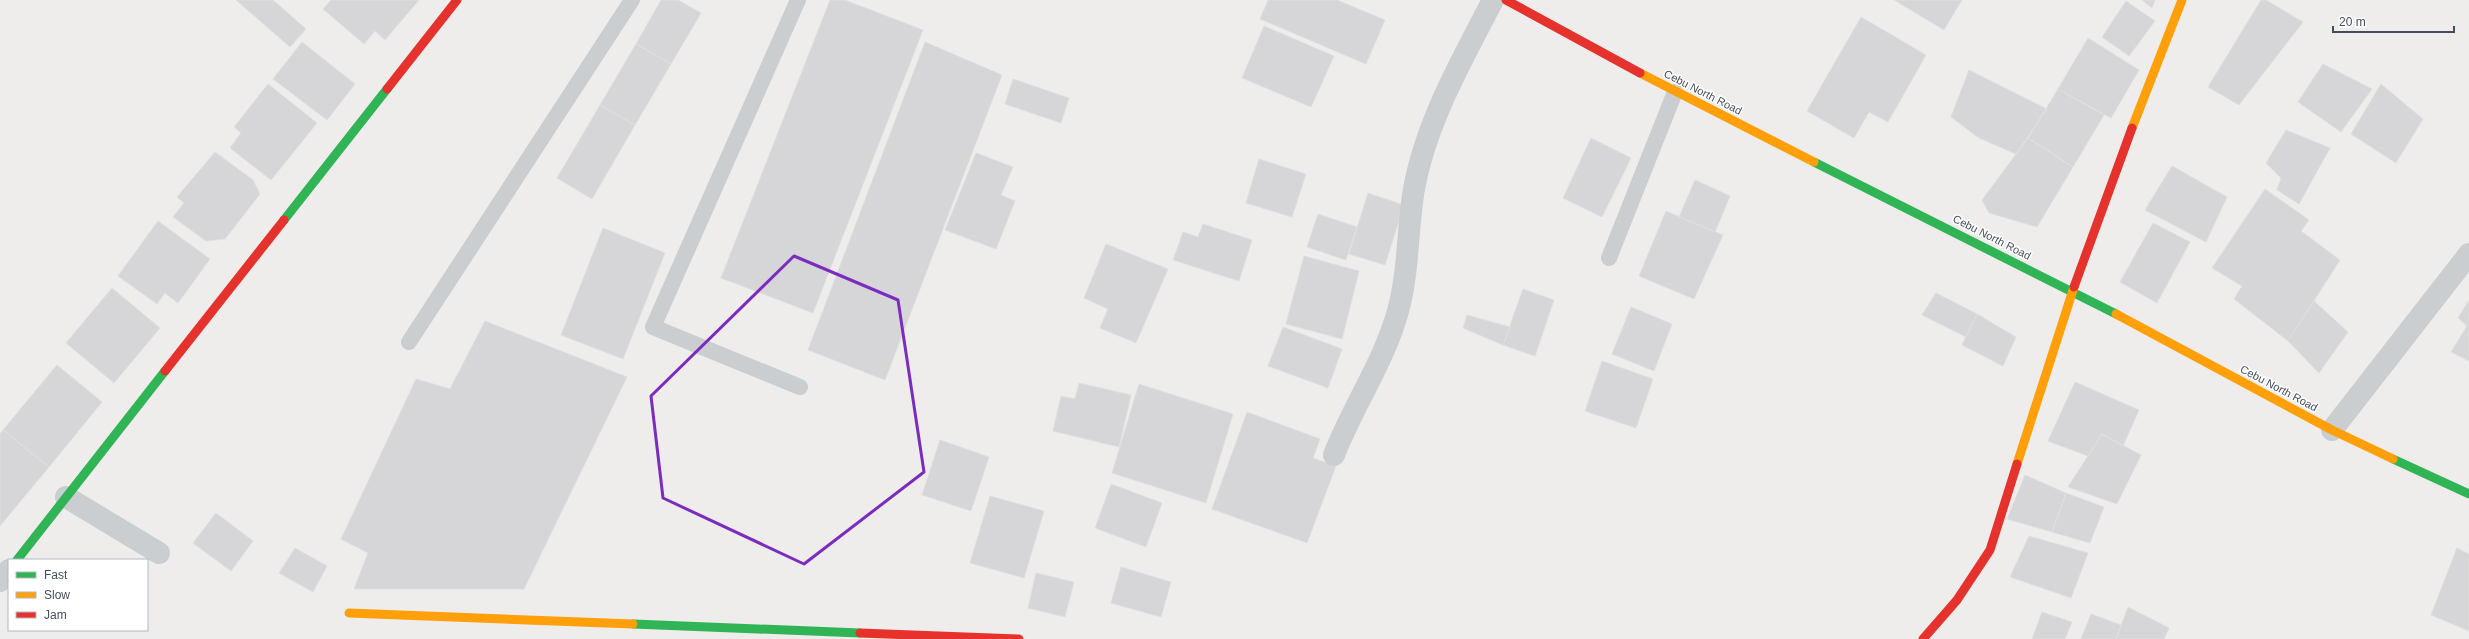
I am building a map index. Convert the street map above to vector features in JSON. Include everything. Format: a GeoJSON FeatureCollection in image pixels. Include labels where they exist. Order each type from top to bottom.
{"type":"FeatureCollection","features":[{"type":"Feature","properties":{"kind":"street"},"geometry":{"type":"LineString","coordinates":[[18,559],[457,0]]}},
{"type":"Feature","properties":{"kind":"street"},"geometry":{"type":"LineString","coordinates":[[1334,454],[1344,428],[1379,363],[1398,313],[1406,279],[1414,188],[1430,130],[1457,70],[1493,0]]}},
{"type":"Feature","properties":{"kind":"street","name":"Cebu North Road"},"geometry":{"type":"LineString","coordinates":[[1506,0],[1675,92],[2073,291],[2332,430],[2469,494]]}},
{"type":"Feature","properties":{"kind":"street"},"geometry":{"type":"LineString","coordinates":[[1923,639],[1957,600],[1990,550],[2073,291],[2153,71],[2182,0]]}},
{"type":"Feature","properties":{"kind":"street"},"geometry":{"type":"LineString","coordinates":[[2332,430],[2469,254]]}},
{"type":"Feature","properties":{"kind":"street"},"geometry":{"type":"LineString","coordinates":[[66,498],[159,553]]}},
{"type":"Feature","properties":{"kind":"street"},"geometry":{"type":"LineString","coordinates":[[0,581],[8,571]]}},
{"type":"Feature","properties":{"kind":"street"},"geometry":{"type":"LineString","coordinates":[[349,613],[1019,639]]}},
{"type":"Feature","properties":{"kind":"lane"},"geometry":{"type":"LineString","coordinates":[[408,342],[632,0]]}},
{"type":"Feature","properties":{"kind":"lane"},"geometry":{"type":"LineString","coordinates":[[798,0],[653,327],[800,387]]}},
{"type":"Feature","properties":{"kind":"lane"},"geometry":{"type":"LineString","coordinates":[[1609,258],[1675,92]]}},
{"type":"Feature","properties":{"kind":"highlighted area"},"geometry":{"type":"Polygon","coordinates":[[[794,256],[898,300],[924,472],[804,564],[663,498],[651,396],[794,256]]]}},
{"type":"Feature","properties":{"kind":"building"},"geometry":{"type":"Polygon","coordinates":[[[236,0],[273,0],[306,29],[290,47],[236,0]]]}},
{"type":"Feature","properties":{"kind":"building"},"geometry":{"type":"Polygon","coordinates":[[[331,0],[419,0],[385,40],[375,31],[364,44],[323,9],[331,0]]]}},
{"type":"Feature","properties":{"kind":"building"},"geometry":{"type":"Polygon","coordinates":[[[661,0],[678,0],[701,13],[671,64],[636,44],[661,0]]]}},
{"type":"Feature","properties":{"kind":"building"},"geometry":{"type":"Polygon","coordinates":[[[830,0],[845,0],[923,30],[813,313],[721,278],[830,0]]]}},
{"type":"Feature","properties":{"kind":"building"},"geometry":{"type":"Polygon","coordinates":[[[1268,0],[1337,0],[1385,20],[1366,64],[1260,19],[1268,0]]]}},
{"type":"Feature","properties":{"kind":"building"},"geometry":{"type":"Polygon","coordinates":[[[1894,0],[1962,0],[1944,30],[1894,0]]]}},
{"type":"Feature","properties":{"kind":"building"},"geometry":{"type":"Polygon","coordinates":[[[2142,0],[2155,0],[2152,8],[2142,0]]]}},
{"type":"Feature","properties":{"kind":"building"},"geometry":{"type":"Polygon","coordinates":[[[2261,0],[2266,0],[2303,22],[2239,105],[2208,87],[2261,0]]]}},
{"type":"Feature","properties":{"kind":"building"},"geometry":{"type":"Polygon","coordinates":[[[2126,1],[2155,21],[2129,56],[2102,37],[2126,1]]]}},
{"type":"Feature","properties":{"kind":"building"},"geometry":{"type":"Polygon","coordinates":[[[1861,17],[1926,55],[1888,122],[1869,112],[1854,138],[1807,111],[1861,17]]]}},
{"type":"Feature","properties":{"kind":"building"},"geometry":{"type":"Polygon","coordinates":[[[1264,26],[1334,56],[1311,107],[1242,78],[1264,26]]]}},
{"type":"Feature","properties":{"kind":"building"},"geometry":{"type":"Polygon","coordinates":[[[2088,38],[2139,70],[2111,118],[2058,89],[2088,38]]]}},
{"type":"Feature","properties":{"kind":"building"},"geometry":{"type":"Polygon","coordinates":[[[302,42],[355,84],[327,120],[273,79],[302,42]]]}},
{"type":"Feature","properties":{"kind":"building"},"geometry":{"type":"Polygon","coordinates":[[[925,42],[1002,75],[885,380],[808,350],[925,42]]]}},
{"type":"Feature","properties":{"kind":"building"},"geometry":{"type":"Polygon","coordinates":[[[636,44],[671,64],[635,125],[600,105],[636,44]]]}},
{"type":"Feature","properties":{"kind":"building"},"geometry":{"type":"Polygon","coordinates":[[[2323,64],[2372,89],[2341,132],[2298,102],[2323,64]]]}},
{"type":"Feature","properties":{"kind":"building"},"geometry":{"type":"Polygon","coordinates":[[[1969,70],[2047,109],[2016,154],[1979,138],[1951,117],[1969,70]]]}},
{"type":"Feature","properties":{"kind":"building"},"geometry":{"type":"Polygon","coordinates":[[[1013,79],[1069,98],[1061,123],[1005,104],[1013,79]]]}},
{"type":"Feature","properties":{"kind":"building"},"geometry":{"type":"Polygon","coordinates":[[[268,84],[317,123],[271,180],[230,148],[241,133],[234,127],[268,84]]]}},
{"type":"Feature","properties":{"kind":"building"},"geometry":{"type":"Polygon","coordinates":[[[2381,84],[2423,119],[2396,163],[2351,134],[2381,84]]]}},
{"type":"Feature","properties":{"kind":"building"},"geometry":{"type":"Polygon","coordinates":[[[2058,89],[2104,115],[2073,167],[2028,138],[2058,89]]]}},
{"type":"Feature","properties":{"kind":"building"},"geometry":{"type":"Polygon","coordinates":[[[600,105],[635,125],[592,199],[557,178],[600,105]]]}},
{"type":"Feature","properties":{"kind":"building"},"geometry":{"type":"Polygon","coordinates":[[[2286,130],[2330,148],[2299,204],[2277,190],[2281,178],[2266,163],[2286,130]]]}},
{"type":"Feature","properties":{"kind":"building"},"geometry":{"type":"Polygon","coordinates":[[[1591,138],[1631,158],[1602,217],[1563,198],[1591,138]]]}},
{"type":"Feature","properties":{"kind":"building"},"geometry":{"type":"Polygon","coordinates":[[[2028,138],[2073,167],[2037,227],[1989,213],[1982,200],[2028,138]]]}},
{"type":"Feature","properties":{"kind":"building"},"geometry":{"type":"Polygon","coordinates":[[[215,152],[253,180],[260,194],[225,239],[206,241],[173,217],[184,203],[177,197],[215,152]]]}},
{"type":"Feature","properties":{"kind":"building"},"geometry":{"type":"Polygon","coordinates":[[[976,153],[1013,167],[1001,195],[1015,201],[996,249],[945,230],[976,153]]]}},
{"type":"Feature","properties":{"kind":"building"},"geometry":{"type":"Polygon","coordinates":[[[1259,159],[1306,174],[1292,217],[1246,203],[1259,159]]]}},
{"type":"Feature","properties":{"kind":"building"},"geometry":{"type":"Polygon","coordinates":[[[2172,166],[2227,197],[2206,242],[2145,210],[2172,166]]]}},
{"type":"Feature","properties":{"kind":"building"},"geometry":{"type":"Polygon","coordinates":[[[1695,180],[1730,196],[1715,232],[1679,217],[1695,180]]]}},
{"type":"Feature","properties":{"kind":"building"},"geometry":{"type":"Polygon","coordinates":[[[2265,189],[2309,220],[2301,231],[2340,260],[2288,341],[2234,299],[2242,286],[2212,268],[2265,189]]]}},
{"type":"Feature","properties":{"kind":"building"},"geometry":{"type":"Polygon","coordinates":[[[1368,193],[1404,205],[1385,265],[1349,254],[1368,193]]]}},
{"type":"Feature","properties":{"kind":"building"},"geometry":{"type":"Polygon","coordinates":[[[1666,211],[1723,235],[1694,299],[1639,276],[1666,211]]]}},
{"type":"Feature","properties":{"kind":"building"},"geometry":{"type":"Polygon","coordinates":[[[1318,214],[1357,227],[1346,260],[1307,247],[1318,214]]]}},
{"type":"Feature","properties":{"kind":"building"},"geometry":{"type":"Polygon","coordinates":[[[158,221],[210,259],[178,303],[165,293],[157,304],[118,276],[158,221]]]}},
{"type":"Feature","properties":{"kind":"building"},"geometry":{"type":"Polygon","coordinates":[[[2153,223],[2190,242],[2157,303],[2120,282],[2153,223]]]}},
{"type":"Feature","properties":{"kind":"building"},"geometry":{"type":"Polygon","coordinates":[[[1203,224],[1252,240],[1239,281],[1173,260],[1183,232],[1198,237],[1203,224]]]}},
{"type":"Feature","properties":{"kind":"building"},"geometry":{"type":"Polygon","coordinates":[[[603,228],[665,253],[623,359],[561,335],[603,228]]]}},
{"type":"Feature","properties":{"kind":"building"},"geometry":{"type":"Polygon","coordinates":[[[1106,244],[1168,269],[1136,343],[1100,328],[1108,309],[1084,298],[1106,244]]]}},
{"type":"Feature","properties":{"kind":"building"},"geometry":{"type":"Polygon","coordinates":[[[1304,256],[1359,271],[1342,339],[1286,324],[1304,256]]]}},
{"type":"Feature","properties":{"kind":"building"},"geometry":{"type":"Polygon","coordinates":[[[112,288],[160,328],[114,383],[66,343],[112,288]]]}},
{"type":"Feature","properties":{"kind":"building"},"geometry":{"type":"Polygon","coordinates":[[[1523,289],[1554,300],[1535,356],[1503,345],[1523,289]]]}},
{"type":"Feature","properties":{"kind":"building"},"geometry":{"type":"Polygon","coordinates":[[[1936,293],[1977,314],[1966,337],[1922,315],[1936,293]]]}},
{"type":"Feature","properties":{"kind":"building"},"geometry":{"type":"Polygon","coordinates":[[[2469,300],[2469,361],[2451,352],[2467,326],[2458,318],[2469,300]]]}},
{"type":"Feature","properties":{"kind":"building"},"geometry":{"type":"Polygon","coordinates":[[[2314,301],[2348,332],[2319,373],[2288,341],[2314,301]]]}},
{"type":"Feature","properties":{"kind":"building"},"geometry":{"type":"Polygon","coordinates":[[[1631,307],[1672,324],[1654,371],[1612,354],[1631,307]]]}},
{"type":"Feature","properties":{"kind":"building"},"geometry":{"type":"Polygon","coordinates":[[[1977,314],[2016,337],[2003,366],[1962,345],[1977,314]]]}},
{"type":"Feature","properties":{"kind":"building"},"geometry":{"type":"Polygon","coordinates":[[[1467,315],[1510,327],[1503,345],[1463,328],[1467,315]]]}},
{"type":"Feature","properties":{"kind":"building"},"geometry":{"type":"Polygon","coordinates":[[[485,321],[627,377],[524,589],[354,589],[368,553],[341,539],[416,379],[450,389],[485,321]]]}},
{"type":"Feature","properties":{"kind":"building"},"geometry":{"type":"Polygon","coordinates":[[[1283,327],[1342,349],[1328,388],[1268,366],[1283,327]]]}},
{"type":"Feature","properties":{"kind":"building"},"geometry":{"type":"Polygon","coordinates":[[[1602,361],[1653,379],[1636,428],[1585,411],[1602,361]]]}},
{"type":"Feature","properties":{"kind":"building"},"geometry":{"type":"Polygon","coordinates":[[[57,365],[102,402],[49,467],[3,430],[57,365]]]}},
{"type":"Feature","properties":{"kind":"building"},"geometry":{"type":"Polygon","coordinates":[[[2075,382],[2139,410],[2123,446],[2102,434],[2088,456],[2048,441],[2075,382]]]}},
{"type":"Feature","properties":{"kind":"building"},"geometry":{"type":"Polygon","coordinates":[[[1079,383],[1131,395],[1119,447],[1053,431],[1061,396],[1075,399],[1079,383]]]}},
{"type":"Feature","properties":{"kind":"building"},"geometry":{"type":"Polygon","coordinates":[[[1139,384],[1233,414],[1206,503],[1112,473],[1139,384]]]}},
{"type":"Feature","properties":{"kind":"building"},"geometry":{"type":"Polygon","coordinates":[[[1247,412],[1320,439],[1313,458],[1336,466],[1307,543],[1212,509],[1247,412]]]}},
{"type":"Feature","properties":{"kind":"building"},"geometry":{"type":"Polygon","coordinates":[[[3,430],[49,467],[0,526],[0,434],[3,430]]]}},
{"type":"Feature","properties":{"kind":"building"},"geometry":{"type":"Polygon","coordinates":[[[2102,434],[2141,455],[2117,504],[2068,487],[2102,434]]]}},
{"type":"Feature","properties":{"kind":"building"},"geometry":{"type":"Polygon","coordinates":[[[940,440],[989,457],[971,511],[922,495],[940,440]]]}},
{"type":"Feature","properties":{"kind":"building"},"geometry":{"type":"Polygon","coordinates":[[[2025,475],[2066,493],[2052,532],[2007,519],[2025,475]]]}},
{"type":"Feature","properties":{"kind":"building"},"geometry":{"type":"Polygon","coordinates":[[[1111,484],[1162,503],[1146,547],[1095,528],[1111,484]]]}},
{"type":"Feature","properties":{"kind":"building"},"geometry":{"type":"Polygon","coordinates":[[[2066,493],[2104,507],[2090,543],[2052,532],[2066,493]]]}},
{"type":"Feature","properties":{"kind":"building"},"geometry":{"type":"Polygon","coordinates":[[[990,496],[1044,511],[1024,578],[970,563],[990,496]]]}},
{"type":"Feature","properties":{"kind":"building"},"geometry":{"type":"Polygon","coordinates":[[[216,513],[253,541],[231,571],[193,543],[216,513]]]}},
{"type":"Feature","properties":{"kind":"building"},"geometry":{"type":"Polygon","coordinates":[[[2029,536],[2088,553],[2071,598],[2010,577],[2029,536]]]}},
{"type":"Feature","properties":{"kind":"building"},"geometry":{"type":"Polygon","coordinates":[[[295,548],[327,566],[313,592],[279,573],[295,548]]]}},
{"type":"Feature","properties":{"kind":"building"},"geometry":{"type":"Polygon","coordinates":[[[2457,548],[2469,554],[2469,631],[2431,615],[2457,548]]]}},
{"type":"Feature","properties":{"kind":"building"},"geometry":{"type":"Polygon","coordinates":[[[1121,567],[1171,582],[1161,617],[1111,603],[1121,567]]]}},
{"type":"Feature","properties":{"kind":"building"},"geometry":{"type":"Polygon","coordinates":[[[1036,573],[1074,582],[1065,617],[1028,608],[1036,573]]]}},
{"type":"Feature","properties":{"kind":"building"},"geometry":{"type":"Polygon","coordinates":[[[2128,607],[2169,628],[2164,639],[2116,639],[2128,607]]]}},
{"type":"Feature","properties":{"kind":"building"},"geometry":{"type":"Polygon","coordinates":[[[2042,612],[2072,622],[2065,639],[2032,639],[2042,612]]]}},
{"type":"Feature","properties":{"kind":"building"},"geometry":{"type":"Polygon","coordinates":[[[2091,614],[2121,625],[2116,639],[2081,639],[2091,614]]]}},
{"type":"Feature","properties":{"kind":"traffic: fast"},"geometry":{"type":"LineString","coordinates":[[284,220],[387,89]]}},
{"type":"Feature","properties":{"kind":"traffic: fast"},"geometry":{"type":"LineString","coordinates":[[1814,162],[2116,314]]}},
{"type":"Feature","properties":{"kind":"traffic: fast"},"geometry":{"type":"LineString","coordinates":[[18,559],[165,371]]}},
{"type":"Feature","properties":{"kind":"traffic: fast"},"geometry":{"type":"LineString","coordinates":[[2393,459],[2469,494]]}},
{"type":"Feature","properties":{"kind":"traffic: fast"},"geometry":{"type":"LineString","coordinates":[[633,624],[860,633]]}},
{"type":"Feature","properties":{"kind":"traffic: slow"},"geometry":{"type":"LineString","coordinates":[[2132,128],[2182,0]]}},
{"type":"Feature","properties":{"kind":"traffic: slow"},"geometry":{"type":"LineString","coordinates":[[1640,73],[1814,162]]}},
{"type":"Feature","properties":{"kind":"traffic: slow"},"geometry":{"type":"LineString","coordinates":[[2017,464],[2074,287]]}},
{"type":"Feature","properties":{"kind":"traffic: slow"},"geometry":{"type":"LineString","coordinates":[[2116,314],[2332,430],[2393,459]]}},
{"type":"Feature","properties":{"kind":"traffic: slow"},"geometry":{"type":"LineString","coordinates":[[349,613],[633,624]]}},
{"type":"Feature","properties":{"kind":"traffic: jam"},"geometry":{"type":"LineString","coordinates":[[387,89],[457,0]]}},
{"type":"Feature","properties":{"kind":"traffic: jam"},"geometry":{"type":"LineString","coordinates":[[1506,0],[1640,73]]}},
{"type":"Feature","properties":{"kind":"traffic: jam"},"geometry":{"type":"LineString","coordinates":[[2074,287],[2132,128]]}},
{"type":"Feature","properties":{"kind":"traffic: jam"},"geometry":{"type":"LineString","coordinates":[[165,371],[284,220]]}},
{"type":"Feature","properties":{"kind":"traffic: jam"},"geometry":{"type":"LineString","coordinates":[[1923,639],[1957,600],[1990,550],[2017,464]]}},
{"type":"Feature","properties":{"kind":"traffic: jam"},"geometry":{"type":"LineString","coordinates":[[860,633],[1019,639]]}}]}
